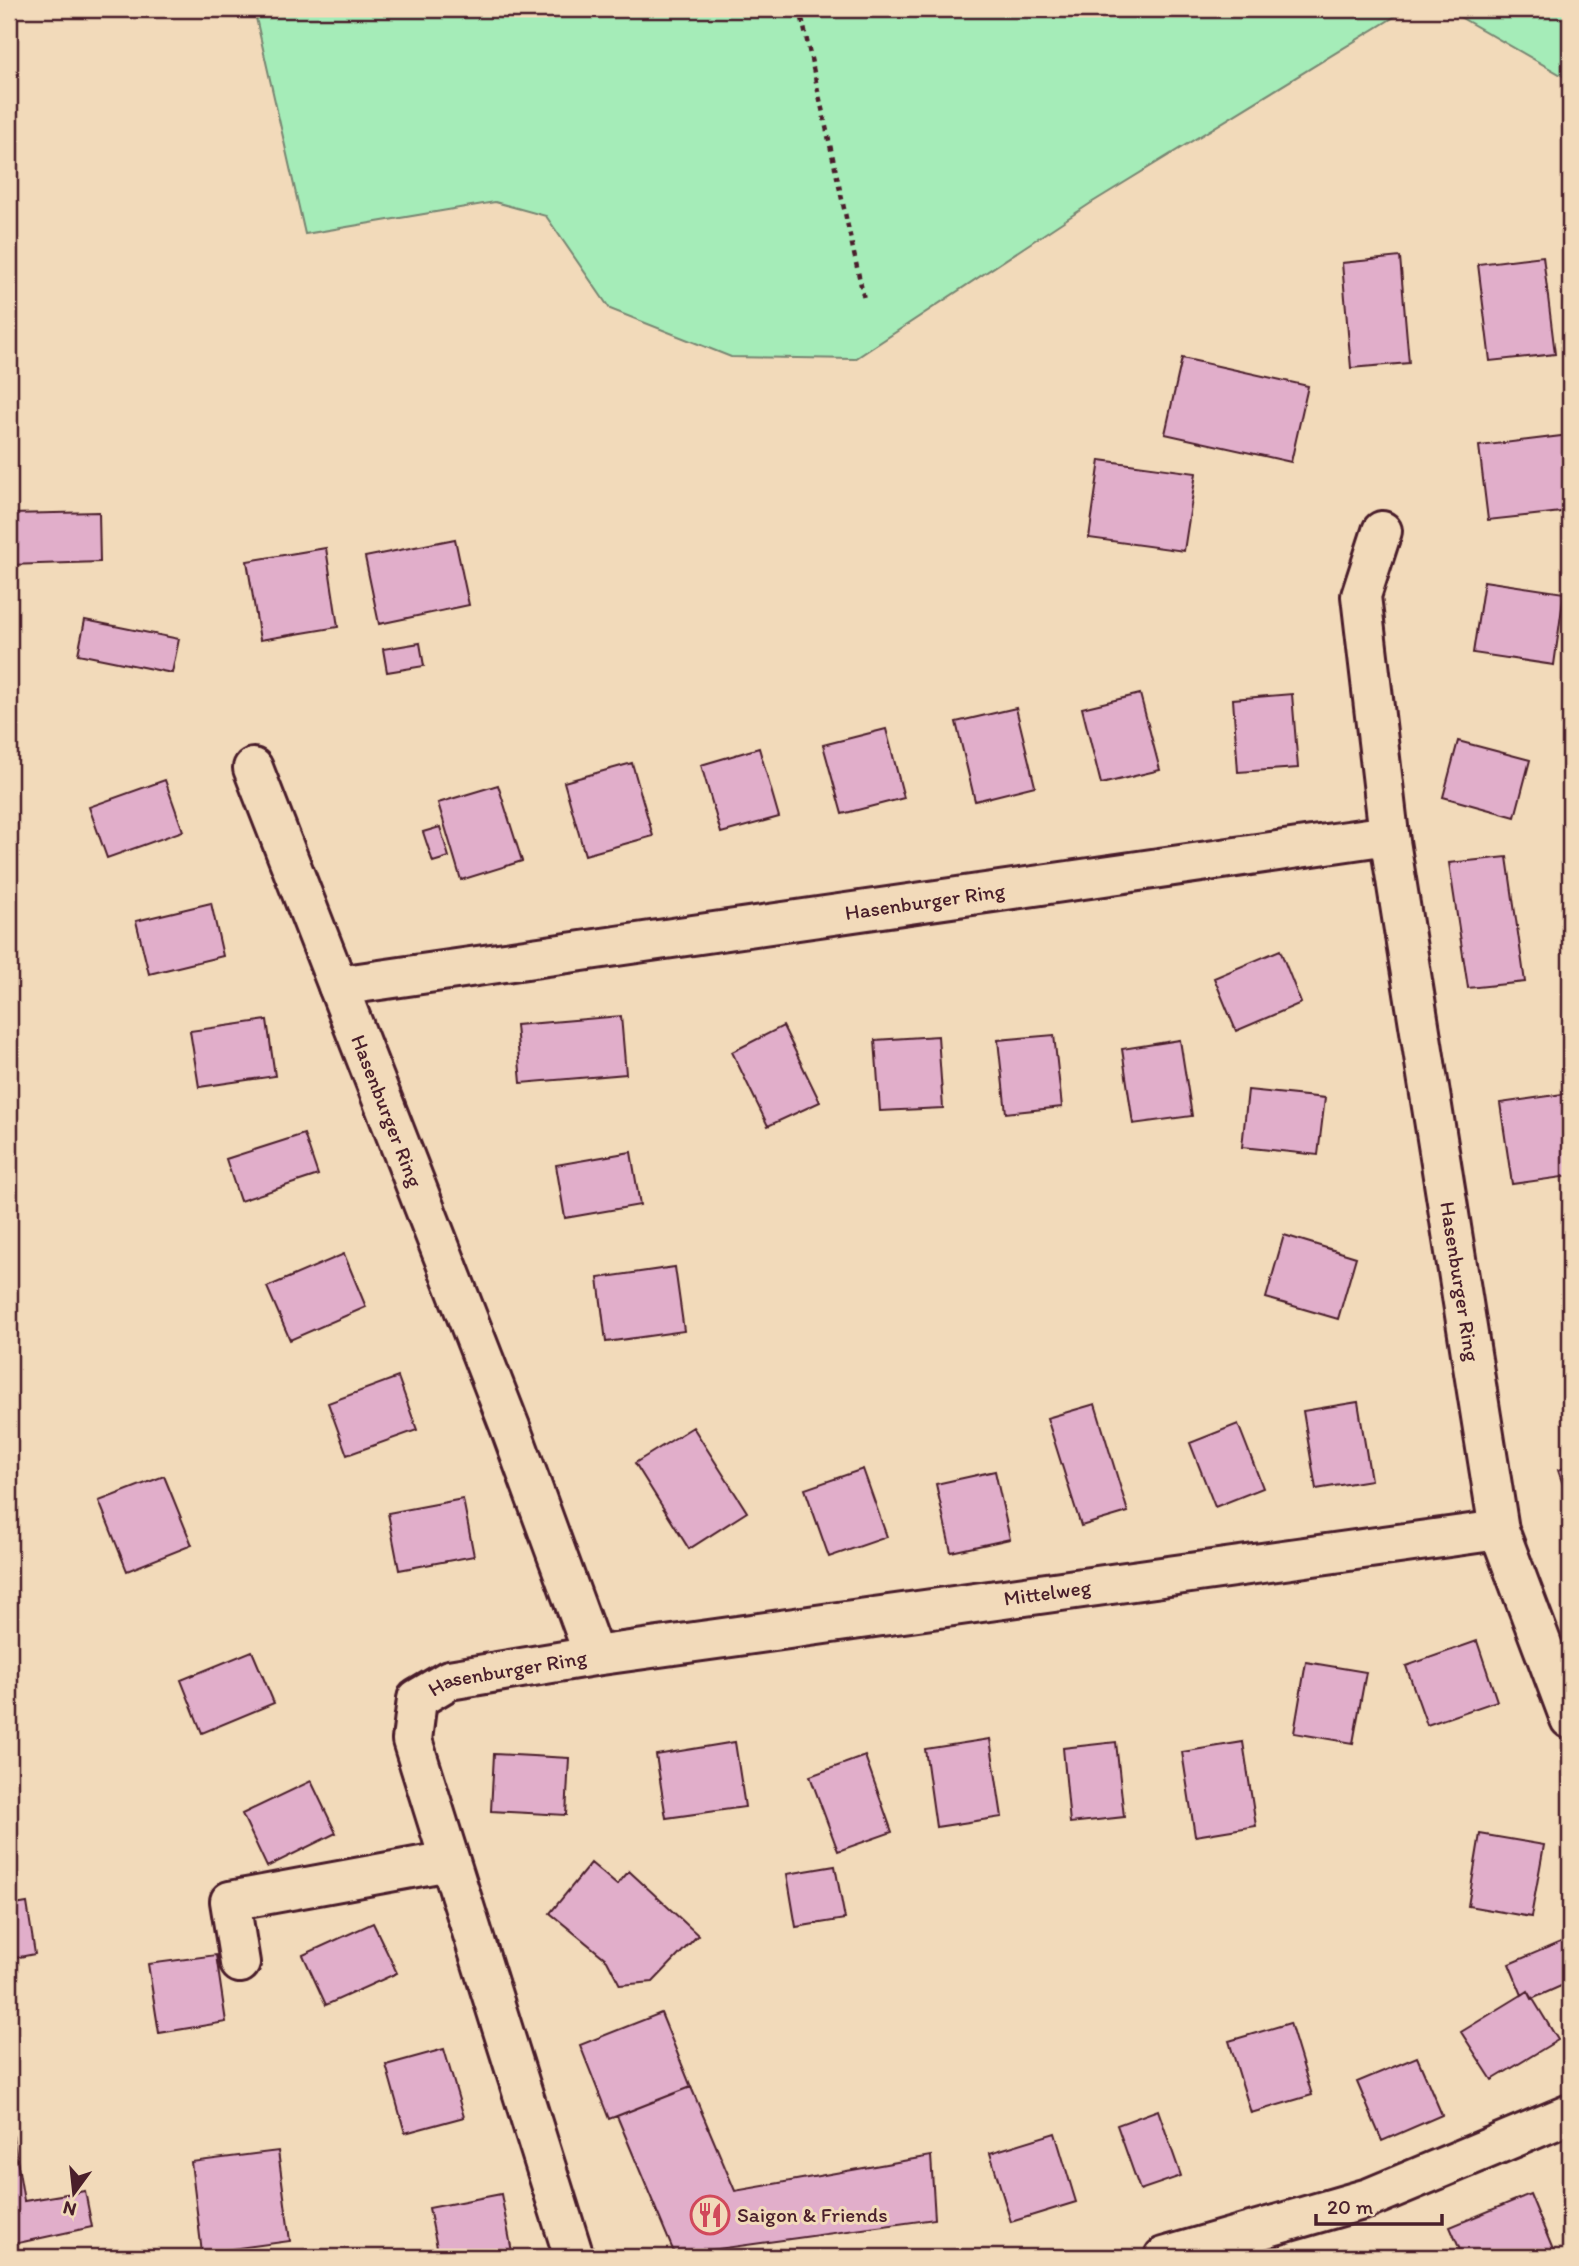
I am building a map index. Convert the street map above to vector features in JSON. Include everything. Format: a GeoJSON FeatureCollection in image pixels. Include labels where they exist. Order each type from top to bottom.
{"type":"FeatureCollection","features":[{"type":"Feature","properties":{"kind":"street","name":"Hasenburger Ring"},"geometry":{"type":"LineString","coordinates":[[1382,531],[1361,596],[1389,835],[1499,1530],[1570,1719]]}},
{"type":"Feature","properties":{"kind":"street","name":"Hasenburger Ring"},"geometry":{"type":"LineString","coordinates":[[253,768],[510,1427],[594,1657],[449,1680],[418,1699],[412,1740],[574,2257]]}},
{"type":"Feature","properties":{"kind":"street","name":"Hasenburger Ring"},"geometry":{"type":"LineString","coordinates":[[338,986],[1389,835]]}},
{"type":"Feature","properties":{"kind":"street","name":"Mittelweg"},"geometry":{"type":"LineString","coordinates":[[594,1657],[1499,1530]]}},
{"type":"Feature","properties":{"kind":"street"},"geometry":{"type":"LineString","coordinates":[[240,1963],[230,1901],[449,1861]]}},
{"type":"Feature","properties":{"kind":"street"},"geometry":{"type":"LineString","coordinates":[[1164,2257],[1369,2198],[1570,2114]]}},
{"type":"Feature","properties":{"kind":"path"},"geometry":{"type":"LineString","coordinates":[[800,9],[864,299]]}},
{"type":"Feature","properties":{"kind":"green space"},"geometry":{"type":"Polygon","coordinates":[[[254,9],[1407,9],[1091,203],[855,359],[731,357],[610,309],[546,216],[495,202],[305,234],[254,9]]]}},
{"type":"Feature","properties":{"kind":"green space"},"geometry":{"type":"Polygon","coordinates":[[[1446,9],[1570,9],[1570,80],[1446,9]]]}},
{"type":"Feature","properties":{"kind":"building"},"geometry":{"type":"Polygon","coordinates":[[[1543,256],[1555,354],[1490,361],[1478,264],[1543,256]]]}},
{"type":"Feature","properties":{"kind":"building"},"geometry":{"type":"Polygon","coordinates":[[[1400,257],[1409,363],[1351,368],[1342,263],[1400,257]]]}},
{"type":"Feature","properties":{"kind":"building"},"geometry":{"type":"Polygon","coordinates":[[[1182,358],[1308,386],[1291,462],[1165,434],[1182,358]]]}},
{"type":"Feature","properties":{"kind":"building"},"geometry":{"type":"Polygon","coordinates":[[[1570,435],[1570,511],[1488,520],[1479,446],[1570,435]]]}},
{"type":"Feature","properties":{"kind":"building"},"geometry":{"type":"Polygon","coordinates":[[[1100,460],[1196,473],[1184,551],[1089,538],[1100,460]]]}},
{"type":"Feature","properties":{"kind":"building"},"geometry":{"type":"Polygon","coordinates":[[[99,512],[100,562],[9,565],[9,514],[99,512]]]}},
{"type":"Feature","properties":{"kind":"building"},"geometry":{"type":"Polygon","coordinates":[[[455,539],[469,605],[379,624],[365,557],[455,539]]]}},
{"type":"Feature","properties":{"kind":"building"},"geometry":{"type":"Polygon","coordinates":[[[326,548],[338,627],[260,640],[247,561],[326,548]]]}},
{"type":"Feature","properties":{"kind":"building"},"geometry":{"type":"Polygon","coordinates":[[[1484,581],[1564,593],[1554,665],[1473,653],[1484,581]]]}},
{"type":"Feature","properties":{"kind":"building"},"geometry":{"type":"Polygon","coordinates":[[[85,620],[179,639],[172,673],[78,654],[85,620]]]}},
{"type":"Feature","properties":{"kind":"building"},"geometry":{"type":"Polygon","coordinates":[[[420,643],[424,666],[387,672],[383,649],[420,643]]]}},
{"type":"Feature","properties":{"kind":"building"},"geometry":{"type":"Polygon","coordinates":[[[1140,694],[1160,770],[1101,784],[1082,708],[1140,694]]]}},
{"type":"Feature","properties":{"kind":"building"},"geometry":{"type":"Polygon","coordinates":[[[1292,694],[1298,768],[1238,772],[1233,699],[1292,694]]]}},
{"type":"Feature","properties":{"kind":"building"},"geometry":{"type":"Polygon","coordinates":[[[1016,708],[1035,786],[975,801],[956,722],[1016,708]]]}},
{"type":"Feature","properties":{"kind":"building"},"geometry":{"type":"Polygon","coordinates":[[[886,729],[904,798],[842,814],[823,745],[886,729]]]}},
{"type":"Feature","properties":{"kind":"building"},"geometry":{"type":"Polygon","coordinates":[[[1458,741],[1530,760],[1515,817],[1443,797],[1458,741]]]}},
{"type":"Feature","properties":{"kind":"building"},"geometry":{"type":"Polygon","coordinates":[[[759,748],[779,817],[721,833],[701,765],[759,748]]]}},
{"type":"Feature","properties":{"kind":"building"},"geometry":{"type":"Polygon","coordinates":[[[632,763],[653,836],[585,855],[564,782],[632,763]]]}},
{"type":"Feature","properties":{"kind":"building"},"geometry":{"type":"Polygon","coordinates":[[[165,780],[183,831],[107,858],[89,807],[165,780]]]}},
{"type":"Feature","properties":{"kind":"building"},"geometry":{"type":"Polygon","coordinates":[[[498,785],[522,861],[461,880],[438,803],[498,785]]]}},
{"type":"Feature","properties":{"kind":"building"},"geometry":{"type":"Polygon","coordinates":[[[440,827],[449,857],[433,862],[423,832],[440,827]]]}},
{"type":"Feature","properties":{"kind":"building"},"geometry":{"type":"Polygon","coordinates":[[[1507,857],[1525,982],[1468,988],[1449,863],[1507,857]]]}},
{"type":"Feature","properties":{"kind":"building"},"geometry":{"type":"Polygon","coordinates":[[[211,903],[223,956],[149,974],[136,921],[211,903]]]}},
{"type":"Feature","properties":{"kind":"building"},"geometry":{"type":"Polygon","coordinates":[[[1280,950],[1301,1003],[1236,1031],[1214,978],[1280,950]]]}},
{"type":"Feature","properties":{"kind":"building"},"geometry":{"type":"Polygon","coordinates":[[[621,1016],[626,1074],[521,1083],[516,1025],[621,1016]]]}},
{"type":"Feature","properties":{"kind":"building"},"geometry":{"type":"Polygon","coordinates":[[[267,1020],[275,1076],[199,1087],[190,1031],[267,1020]]]}},
{"type":"Feature","properties":{"kind":"building"},"geometry":{"type":"Polygon","coordinates":[[[783,1026],[820,1102],[768,1126],[732,1052],[783,1026]]]}},
{"type":"Feature","properties":{"kind":"building"},"geometry":{"type":"Polygon","coordinates":[[[1054,1035],[1062,1107],[1006,1113],[998,1040],[1054,1035]]]}},
{"type":"Feature","properties":{"kind":"building"},"geometry":{"type":"Polygon","coordinates":[[[938,1036],[943,1108],[880,1111],[875,1040],[938,1036]]]}},
{"type":"Feature","properties":{"kind":"building"},"geometry":{"type":"Polygon","coordinates":[[[1180,1040],[1192,1116],[1133,1124],[1122,1049],[1180,1040]]]}},
{"type":"Feature","properties":{"kind":"building"},"geometry":{"type":"Polygon","coordinates":[[[1248,1090],[1325,1098],[1318,1155],[1242,1147],[1248,1090]]]}},
{"type":"Feature","properties":{"kind":"building"},"geometry":{"type":"Polygon","coordinates":[[[1570,1093],[1570,1176],[1512,1184],[1500,1103],[1570,1093]]]}},
{"type":"Feature","properties":{"kind":"building"},"geometry":{"type":"Polygon","coordinates":[[[304,1134],[318,1175],[240,1201],[226,1159],[304,1134]]]}},
{"type":"Feature","properties":{"kind":"building"},"geometry":{"type":"Polygon","coordinates":[[[631,1152],[640,1205],[565,1218],[556,1165],[631,1152]]]}},
{"type":"Feature","properties":{"kind":"building"},"geometry":{"type":"Polygon","coordinates":[[[1284,1235],[1356,1257],[1338,1319],[1266,1298],[1284,1235]]]}},
{"type":"Feature","properties":{"kind":"building"},"geometry":{"type":"Polygon","coordinates":[[[344,1254],[366,1307],[290,1340],[267,1287],[344,1254]]]}},
{"type":"Feature","properties":{"kind":"building"},"geometry":{"type":"Polygon","coordinates":[[[675,1267],[684,1331],[606,1342],[598,1278],[675,1267]]]}},
{"type":"Feature","properties":{"kind":"building"},"geometry":{"type":"Polygon","coordinates":[[[398,1377],[417,1430],[347,1455],[328,1403],[398,1377]]]}},
{"type":"Feature","properties":{"kind":"building"},"geometry":{"type":"Polygon","coordinates":[[[1358,1402],[1371,1480],[1316,1489],[1303,1411],[1358,1402]]]}},
{"type":"Feature","properties":{"kind":"building"},"geometry":{"type":"Polygon","coordinates":[[[1095,1404],[1128,1512],[1081,1526],[1047,1418],[1095,1404]]]}},
{"type":"Feature","properties":{"kind":"building"},"geometry":{"type":"Polygon","coordinates":[[[1238,1424],[1263,1488],[1215,1507],[1190,1443],[1238,1424]]]}},
{"type":"Feature","properties":{"kind":"building"},"geometry":{"type":"Polygon","coordinates":[[[693,1427],[747,1512],[689,1549],[635,1463],[693,1427]]]}},
{"type":"Feature","properties":{"kind":"building"},"geometry":{"type":"Polygon","coordinates":[[[1570,1465],[1570,1505],[1558,1470],[1570,1465]]]}},
{"type":"Feature","properties":{"kind":"building"},"geometry":{"type":"Polygon","coordinates":[[[863,1469],[887,1537],[829,1557],[805,1489],[863,1469]]]}},
{"type":"Feature","properties":{"kind":"building"},"geometry":{"type":"Polygon","coordinates":[[[995,1471],[1010,1539],[951,1552],[936,1484],[995,1471]]]}},
{"type":"Feature","properties":{"kind":"building"},"geometry":{"type":"Polygon","coordinates":[[[164,1476],[192,1545],[127,1571],[99,1501],[164,1476]]]}},
{"type":"Feature","properties":{"kind":"building"},"geometry":{"type":"Polygon","coordinates":[[[463,1499],[474,1556],[399,1570],[388,1513],[463,1499]]]}},
{"type":"Feature","properties":{"kind":"building"},"geometry":{"type":"Polygon","coordinates":[[[1477,1641],[1497,1701],[1427,1725],[1406,1666],[1477,1641]]]}},
{"type":"Feature","properties":{"kind":"building"},"geometry":{"type":"Polygon","coordinates":[[[252,1651],[274,1703],[202,1733],[181,1680],[252,1651]]]}},
{"type":"Feature","properties":{"kind":"building"},"geometry":{"type":"Polygon","coordinates":[[[1306,1662],[1366,1672],[1353,1743],[1294,1733],[1306,1662]]]}},
{"type":"Feature","properties":{"kind":"building"},"geometry":{"type":"Polygon","coordinates":[[[990,1739],[1002,1817],[936,1827],[925,1749],[990,1739]]]}},
{"type":"Feature","properties":{"kind":"building"},"geometry":{"type":"Polygon","coordinates":[[[735,1742],[745,1807],[666,1818],[656,1755],[735,1742]]]}},
{"type":"Feature","properties":{"kind":"building"},"geometry":{"type":"Polygon","coordinates":[[[1116,1742],[1124,1817],[1070,1823],[1063,1748],[1116,1742]]]}},
{"type":"Feature","properties":{"kind":"building"},"geometry":{"type":"Polygon","coordinates":[[[1243,1742],[1256,1826],[1195,1836],[1182,1752],[1243,1742]]]}},
{"type":"Feature","properties":{"kind":"building"},"geometry":{"type":"Polygon","coordinates":[[[494,1754],[569,1758],[566,1815],[491,1811],[494,1754]]]}},
{"type":"Feature","properties":{"kind":"building"},"geometry":{"type":"Polygon","coordinates":[[[865,1756],[892,1832],[838,1851],[810,1776],[865,1756]]]}},
{"type":"Feature","properties":{"kind":"building"},"geometry":{"type":"Polygon","coordinates":[[[311,1781],[336,1833],[267,1867],[242,1814],[311,1781]]]}},
{"type":"Feature","properties":{"kind":"building"},"geometry":{"type":"Polygon","coordinates":[[[1480,1834],[1544,1845],[1531,1917],[1468,1906],[1480,1834]]]}},
{"type":"Feature","properties":{"kind":"building"},"geometry":{"type":"Polygon","coordinates":[[[591,1863],[617,1885],[629,1871],[698,1935],[653,1982],[620,1985],[607,1960],[550,1913],[591,1863]]]}},
{"type":"Feature","properties":{"kind":"building"},"geometry":{"type":"Polygon","coordinates":[[[835,1866],[845,1919],[796,1927],[787,1874],[835,1866]]]}},
{"type":"Feature","properties":{"kind":"building"},"geometry":{"type":"Polygon","coordinates":[[[27,1903],[35,1954],[9,1959],[9,1906],[27,1903]]]}},
{"type":"Feature","properties":{"kind":"building"},"geometry":{"type":"Polygon","coordinates":[[[373,1923],[397,1973],[326,2005],[303,1955],[373,1923]]]}},
{"type":"Feature","properties":{"kind":"building"},"geometry":{"type":"Polygon","coordinates":[[[1570,1938],[1570,1982],[1532,1999],[1528,1991],[1522,1995],[1509,1964],[1570,1938]]]}},
{"type":"Feature","properties":{"kind":"building"},"geometry":{"type":"Polygon","coordinates":[[[216,1955],[226,2022],[159,2033],[148,1964],[216,1955]]]}},
{"type":"Feature","properties":{"kind":"building"},"geometry":{"type":"Polygon","coordinates":[[[1528,1991],[1558,2040],[1492,2080],[1461,2032],[1528,1991]]]}},
{"type":"Feature","properties":{"kind":"building"},"geometry":{"type":"Polygon","coordinates":[[[661,2013],[691,2087],[609,2119],[580,2045],[661,2013]]]}},
{"type":"Feature","properties":{"kind":"building"},"geometry":{"type":"Polygon","coordinates":[[[1290,2023],[1312,2095],[1251,2113],[1229,2041],[1290,2023]]]}},
{"type":"Feature","properties":{"kind":"building"},"geometry":{"type":"Polygon","coordinates":[[[444,2049],[464,2117],[405,2133],[386,2065],[444,2049]]]}},
{"type":"Feature","properties":{"kind":"building"},"geometry":{"type":"Polygon","coordinates":[[[1417,2057],[1442,2115],[1382,2141],[1357,2082],[1417,2057]]]}},
{"type":"Feature","properties":{"kind":"building"},"geometry":{"type":"Polygon","coordinates":[[[691,2087],[735,2191],[931,2156],[935,2219],[675,2255],[617,2116],[691,2087]]]}},
{"type":"Feature","properties":{"kind":"building"},"geometry":{"type":"Polygon","coordinates":[[[1158,2110],[1181,2176],[1140,2190],[1117,2125],[1158,2110]]]}},
{"type":"Feature","properties":{"kind":"building"},"geometry":{"type":"Polygon","coordinates":[[[1055,2133],[1076,2202],[1011,2222],[990,2153],[1055,2133]]]}},
{"type":"Feature","properties":{"kind":"building"},"geometry":{"type":"Polygon","coordinates":[[[13,2136],[24,2201],[85,2191],[92,2227],[9,2245],[9,2137],[13,2136]]]}},
{"type":"Feature","properties":{"kind":"building"},"geometry":{"type":"Polygon","coordinates":[[[278,2151],[290,2241],[202,2253],[191,2162],[278,2151]]]}},
{"type":"Feature","properties":{"kind":"building"},"geometry":{"type":"Polygon","coordinates":[[[501,2194],[513,2257],[439,2257],[429,2208],[501,2194]]]}},
{"type":"Feature","properties":{"kind":"building"},"geometry":{"type":"Polygon","coordinates":[[[1530,2194],[1556,2257],[1463,2257],[1450,2227],[1530,2194]]]}},
{"type":"Feature","properties":{"kind":"place","name":"Saigon & Friends"},"geometry":{"type":"Point","coordinates":[710,2215]}}]}
